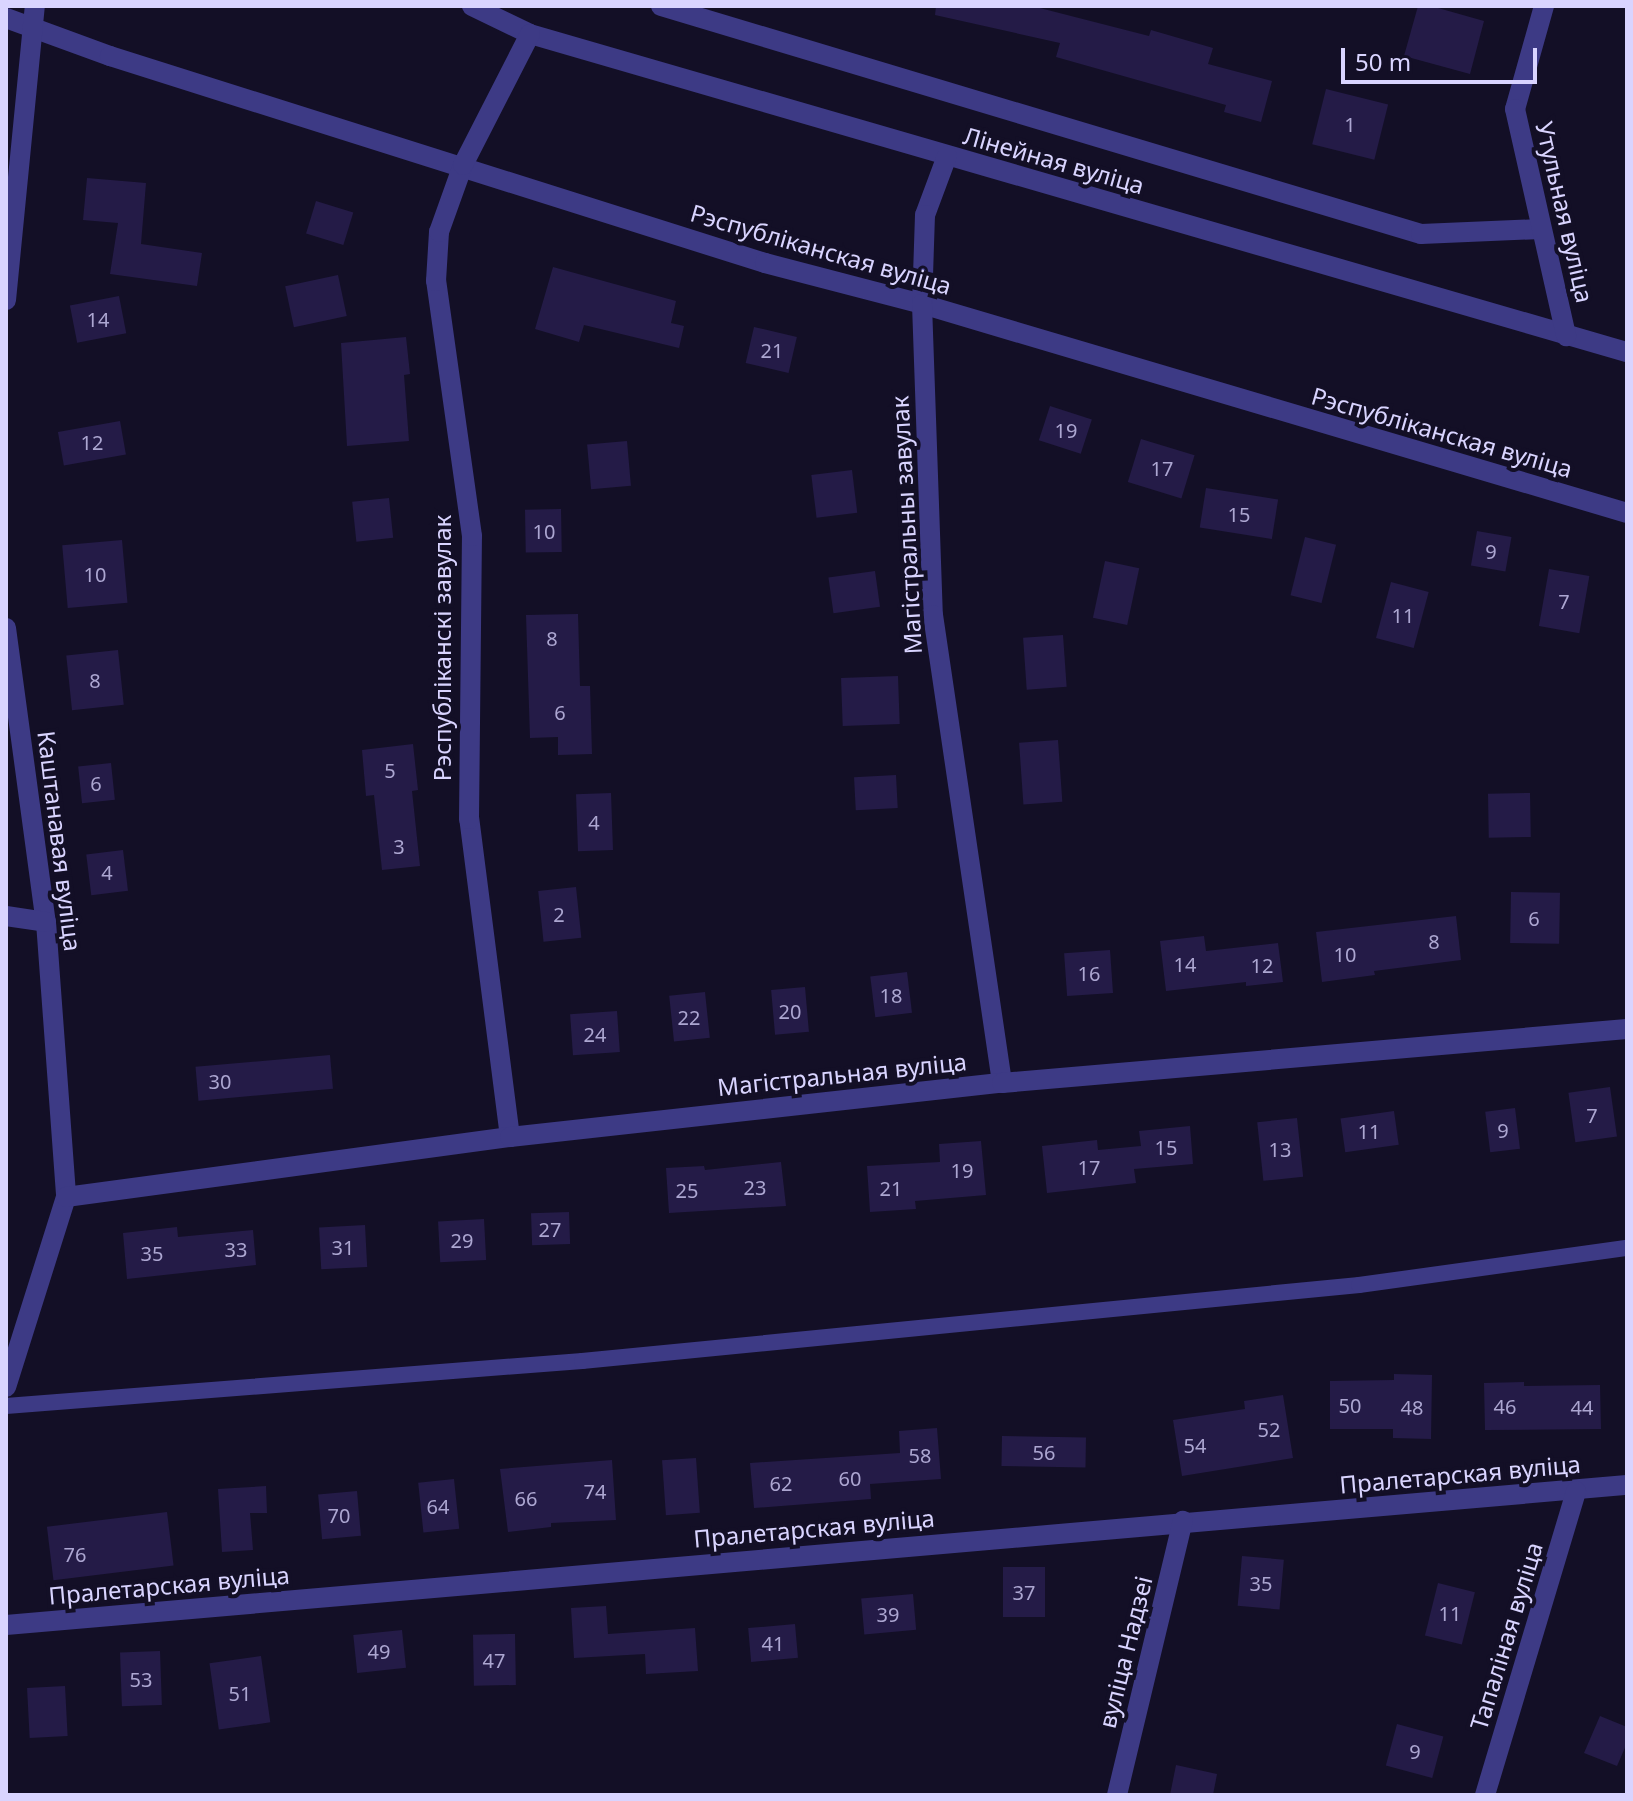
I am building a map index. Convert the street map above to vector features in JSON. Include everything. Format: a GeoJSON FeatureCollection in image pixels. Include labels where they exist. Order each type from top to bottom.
{"type":"FeatureCollection","features":[{"type":"Feature","properties":{"kind":"street","name":"Лінейная вуліца"},"geometry":{"type":"LineString","coordinates":[[661,6],[1421,234],[1541,229]]}},
{"type":"Feature","properties":{"kind":"street","name":"Утульная вуліца"},"geometry":{"type":"LineString","coordinates":[[1544,6],[1515,109],[1566,336]]}},
{"type":"Feature","properties":{"kind":"street","name":"Лінейная вуліца"},"geometry":{"type":"LineString","coordinates":[[481,7],[530,34],[1627,352]]}},
{"type":"Feature","properties":{"kind":"street","name":"Рэспубліканская вуліца"},"geometry":{"type":"LineString","coordinates":[[6,18],[34,16],[110,56],[463,165],[765,263],[922,304],[1627,513]]}},
{"type":"Feature","properties":{"kind":"street"},"geometry":{"type":"LineString","coordinates":[[6,300],[34,16]]}},
{"type":"Feature","properties":{"kind":"street","name":"Рэспубліканскі завулак"},"geometry":{"type":"LineString","coordinates":[[510,1137],[469,819],[472,536],[436,281],[439,232],[463,165],[530,34]]}},
{"type":"Feature","properties":{"kind":"street","name":"Магістральны завулак"},"geometry":{"type":"LineString","coordinates":[[947,156],[925,215],[922,304],[933,615],[1002,1083]]}},
{"type":"Feature","properties":{"kind":"street","name":"Каштанавая вуліца"},"geometry":{"type":"LineString","coordinates":[[6,628],[46,922],[66,1197],[6,1387]]}},
{"type":"Feature","properties":{"kind":"street"},"geometry":{"type":"LineString","coordinates":[[6,916],[46,922]]}},
{"type":"Feature","properties":{"kind":"street","name":"Магістральная вуліца"},"geometry":{"type":"LineString","coordinates":[[66,1197],[510,1137],[1002,1083],[1627,1029]]}},
{"type":"Feature","properties":{"kind":"street","name":"Пралетарская вуліца"},"geometry":{"type":"LineString","coordinates":[[6,1625],[1627,1485]]}},
{"type":"Feature","properties":{"kind":"street","name":"Тапаліная вуліца"},"geometry":{"type":"LineString","coordinates":[[1485,1795],[1576,1491]]}},
{"type":"Feature","properties":{"kind":"street","name":"вуліца Надзеі"},"geometry":{"type":"LineString","coordinates":[[1117,1795],[1183,1521]]}},
{"type":"Feature","properties":{"kind":"lane"},"geometry":{"type":"LineString","coordinates":[[6,1406],[598,1360],[1344,1287],[1627,1248]]}},
{"type":"Feature","properties":{"kind":"building"},"geometry":{"type":"Polygon","coordinates":[[[936,6],[1032,6],[1149,36],[1151,30],[1213,48],[1208,64],[1272,81],[1261,122],[1224,112],[1226,105],[1056,57],[1060,43],[935,15],[936,6]]]}},
{"type":"Feature","properties":{"kind":"building"},"geometry":{"type":"Polygon","coordinates":[[[1418,6],[1431,6],[1484,21],[1470,74],[1404,56],[1418,6]]]}},
{"type":"Feature","properties":{"kind":"building"},"geometry":{"type":"Polygon","coordinates":[[[1326,89],[1388,104],[1374,160],[1312,144],[1326,89]]]}},
{"type":"Feature","properties":{"kind":"building"},"geometry":{"type":"Polygon","coordinates":[[[87,178],[146,183],[141,244],[202,253],[197,286],[110,274],[118,223],[83,220],[87,178]]]}},
{"type":"Feature","properties":{"kind":"building"},"geometry":{"type":"Polygon","coordinates":[[[316,201],[353,212],[343,245],[306,234],[316,201]]]}},
{"type":"Feature","properties":{"kind":"building"},"geometry":{"type":"Polygon","coordinates":[[[553,267],[676,301],[671,323],[684,326],[679,348],[584,325],[579,342],[535,329],[553,267]]]}},
{"type":"Feature","properties":{"kind":"building"},"geometry":{"type":"Polygon","coordinates":[[[338,275],[347,316],[294,327],[285,286],[338,275]]]}},
{"type":"Feature","properties":{"kind":"building"},"geometry":{"type":"Polygon","coordinates":[[[119,296],[126,333],[77,343],[70,306],[119,296]]]}},
{"type":"Feature","properties":{"kind":"building"},"geometry":{"type":"Polygon","coordinates":[[[754,327],[797,337],[789,373],[746,363],[754,327]]]}},
{"type":"Feature","properties":{"kind":"building"},"geometry":{"type":"Polygon","coordinates":[[[406,337],[410,374],[404,375],[409,441],[347,446],[341,343],[406,337]]]}},
{"type":"Feature","properties":{"kind":"building"},"geometry":{"type":"Polygon","coordinates":[[[1050,406],[1092,420],[1081,454],[1039,440],[1050,406]]]}},
{"type":"Feature","properties":{"kind":"building"},"geometry":{"type":"Polygon","coordinates":[[[120,421],[126,454],[64,465],[58,432],[120,421]]]}},
{"type":"Feature","properties":{"kind":"building"},"geometry":{"type":"Polygon","coordinates":[[[1141,439],[1195,455],[1181,498],[1128,482],[1141,439]]]}},
{"type":"Feature","properties":{"kind":"building"},"geometry":{"type":"Polygon","coordinates":[[[627,441],[631,486],[591,489],[587,444],[627,441]]]}},
{"type":"Feature","properties":{"kind":"building"},"geometry":{"type":"Polygon","coordinates":[[[852,470],[857,513],[817,518],[811,475],[852,470]]]}},
{"type":"Feature","properties":{"kind":"building"},"geometry":{"type":"Polygon","coordinates":[[[1206,488],[1278,499],[1272,539],[1200,528],[1206,488]]]}},
{"type":"Feature","properties":{"kind":"building"},"geometry":{"type":"Polygon","coordinates":[[[389,498],[393,538],[356,542],[352,502],[389,498]]]}},
{"type":"Feature","properties":{"kind":"building"},"geometry":{"type":"Polygon","coordinates":[[[561,509],[562,552],[526,553],[525,510],[561,509]]]}},
{"type":"Feature","properties":{"kind":"building"},"geometry":{"type":"Polygon","coordinates":[[[1477,531],[1511,537],[1505,572],[1471,565],[1477,531]]]}},
{"type":"Feature","properties":{"kind":"building"},"geometry":{"type":"Polygon","coordinates":[[[1305,537],[1336,545],[1322,603],[1290,595],[1305,537]]]}},
{"type":"Feature","properties":{"kind":"building"},"geometry":{"type":"Polygon","coordinates":[[[122,540],[127,603],[68,608],[62,545],[122,540]]]}},
{"type":"Feature","properties":{"kind":"building"},"geometry":{"type":"Polygon","coordinates":[[[1105,561],[1139,568],[1127,625],[1093,618],[1105,561]]]}},
{"type":"Feature","properties":{"kind":"building"},"geometry":{"type":"Polygon","coordinates":[[[1549,569],[1589,576],[1579,633],[1539,626],[1549,569]]]}},
{"type":"Feature","properties":{"kind":"building"},"geometry":{"type":"Polygon","coordinates":[[[875,571],[880,607],[833,613],[828,578],[875,571]]]}},
{"type":"Feature","properties":{"kind":"building"},"geometry":{"type":"Polygon","coordinates":[[[1391,582],[1429,592],[1414,648],[1376,638],[1391,582]]]}},
{"type":"Feature","properties":{"kind":"building"},"geometry":{"type":"Polygon","coordinates":[[[578,614],[580,686],[590,686],[592,754],[558,755],[558,737],[530,738],[526,615],[578,614]]]}},
{"type":"Feature","properties":{"kind":"building"},"geometry":{"type":"Polygon","coordinates":[[[1063,635],[1067,687],[1027,690],[1023,638],[1063,635]]]}},
{"type":"Feature","properties":{"kind":"building"},"geometry":{"type":"Polygon","coordinates":[[[118,650],[124,705],[72,710],[66,655],[118,650]]]}},
{"type":"Feature","properties":{"kind":"building"},"geometry":{"type":"Polygon","coordinates":[[[898,676],[900,724],[843,726],[841,678],[898,676]]]}},
{"type":"Feature","properties":{"kind":"building"},"geometry":{"type":"Polygon","coordinates":[[[1058,740],[1062,802],[1023,805],[1019,743],[1058,740]]]}},
{"type":"Feature","properties":{"kind":"building"},"geometry":{"type":"Polygon","coordinates":[[[413,744],[418,790],[412,791],[420,866],[382,870],[374,795],[366,796],[362,750],[413,744]]]}},
{"type":"Feature","properties":{"kind":"building"},"geometry":{"type":"Polygon","coordinates":[[[111,763],[115,800],[82,803],[78,766],[111,763]]]}},
{"type":"Feature","properties":{"kind":"building"},"geometry":{"type":"Polygon","coordinates":[[[896,775],[898,808],[856,810],[854,777],[896,775]]]}},
{"type":"Feature","properties":{"kind":"building"},"geometry":{"type":"Polygon","coordinates":[[[611,793],[613,850],[578,851],[576,794],[611,793]]]}},
{"type":"Feature","properties":{"kind":"building"},"geometry":{"type":"Polygon","coordinates":[[[1530,793],[1531,837],[1489,838],[1488,794],[1530,793]]]}},
{"type":"Feature","properties":{"kind":"building"},"geometry":{"type":"Polygon","coordinates":[[[123,850],[128,891],[91,895],[86,855],[123,850]]]}},
{"type":"Feature","properties":{"kind":"building"},"geometry":{"type":"Polygon","coordinates":[[[576,887],[581,938],[544,942],[538,891],[576,887]]]}},
{"type":"Feature","properties":{"kind":"building"},"geometry":{"type":"Polygon","coordinates":[[[1511,892],[1560,893],[1559,944],[1510,943],[1511,892]]]}},
{"type":"Feature","properties":{"kind":"building"},"geometry":{"type":"Polygon","coordinates":[[[1456,916],[1461,960],[1374,971],[1375,975],[1322,982],[1316,932],[1456,916]]]}},
{"type":"Feature","properties":{"kind":"building"},"geometry":{"type":"Polygon","coordinates":[[[1204,936],[1206,951],[1278,943],[1283,982],[1246,986],[1246,982],[1166,991],[1160,941],[1204,936]]]}},
{"type":"Feature","properties":{"kind":"building"},"geometry":{"type":"Polygon","coordinates":[[[1110,950],[1113,993],[1067,996],[1064,953],[1110,950]]]}},
{"type":"Feature","properties":{"kind":"building"},"geometry":{"type":"Polygon","coordinates":[[[907,972],[912,1013],[875,1017],[870,977],[907,972]]]}},
{"type":"Feature","properties":{"kind":"building"},"geometry":{"type":"Polygon","coordinates":[[[805,987],[809,1032],[775,1035],[771,990],[805,987]]]}},
{"type":"Feature","properties":{"kind":"building"},"geometry":{"type":"Polygon","coordinates":[[[705,992],[710,1038],[674,1042],[669,996],[705,992]]]}},
{"type":"Feature","properties":{"kind":"building"},"geometry":{"type":"Polygon","coordinates":[[[617,1011],[620,1052],[573,1055],[570,1014],[617,1011]]]}},
{"type":"Feature","properties":{"kind":"building"},"geometry":{"type":"Polygon","coordinates":[[[330,1055],[333,1089],[198,1101],[196,1067],[330,1055]]]}},
{"type":"Feature","properties":{"kind":"building"},"geometry":{"type":"Polygon","coordinates":[[[1610,1087],[1617,1137],[1575,1142],[1568,1093],[1610,1087]]]}},
{"type":"Feature","properties":{"kind":"building"},"geometry":{"type":"Polygon","coordinates":[[[1515,1108],[1520,1149],[1490,1152],[1485,1112],[1515,1108]]]}},
{"type":"Feature","properties":{"kind":"building"},"geometry":{"type":"Polygon","coordinates":[[[1394,1111],[1399,1145],[1345,1152],[1341,1119],[1394,1111]]]}},
{"type":"Feature","properties":{"kind":"building"},"geometry":{"type":"Polygon","coordinates":[[[1297,1118],[1303,1177],[1263,1181],[1257,1122],[1297,1118]]]}},
{"type":"Feature","properties":{"kind":"building"},"geometry":{"type":"Polygon","coordinates":[[[1190,1126],[1193,1164],[1134,1169],[1136,1183],[1047,1193],[1042,1146],[1097,1140],[1098,1150],[1141,1146],[1139,1131],[1190,1126]]]}},
{"type":"Feature","properties":{"kind":"building"},"geometry":{"type":"Polygon","coordinates":[[[981,1141],[986,1195],[915,1201],[916,1209],[870,1212],[867,1166],[940,1162],[939,1144],[981,1141]]]}},
{"type":"Feature","properties":{"kind":"building"},"geometry":{"type":"Polygon","coordinates":[[[781,1162],[786,1206],[669,1213],[666,1168],[704,1166],[705,1170],[781,1162]]]}},
{"type":"Feature","properties":{"kind":"building"},"geometry":{"type":"Polygon","coordinates":[[[569,1212],[570,1244],[532,1245],[531,1213],[569,1212]]]}},
{"type":"Feature","properties":{"kind":"building"},"geometry":{"type":"Polygon","coordinates":[[[484,1219],[486,1260],[440,1262],[438,1221],[484,1219]]]}},
{"type":"Feature","properties":{"kind":"building"},"geometry":{"type":"Polygon","coordinates":[[[365,1225],[367,1267],[321,1269],[319,1227],[365,1225]]]}},
{"type":"Feature","properties":{"kind":"building"},"geometry":{"type":"Polygon","coordinates":[[[177,1227],[178,1237],[253,1230],[256,1265],[127,1279],[123,1233],[177,1227]]]}},
{"type":"Feature","properties":{"kind":"building"},"geometry":{"type":"Polygon","coordinates":[[[1394,1374],[1432,1375],[1431,1439],[1393,1438],[1393,1429],[1330,1429],[1330,1381],[1394,1380],[1394,1374]]]}},
{"type":"Feature","properties":{"kind":"building"},"geometry":{"type":"Polygon","coordinates":[[[1524,1382],[1524,1386],[1600,1385],[1601,1429],[1485,1430],[1484,1383],[1524,1382]]]}},
{"type":"Feature","properties":{"kind":"building"},"geometry":{"type":"Polygon","coordinates":[[[1283,1395],[1293,1458],[1182,1476],[1173,1420],[1245,1409],[1244,1401],[1283,1395]]]}},
{"type":"Feature","properties":{"kind":"building"},"geometry":{"type":"Polygon","coordinates":[[[937,1428],[941,1479],[870,1484],[871,1499],[754,1508],[750,1463],[900,1453],[899,1431],[937,1428]]]}},
{"type":"Feature","properties":{"kind":"building"},"geometry":{"type":"Polygon","coordinates":[[[1002,1436],[1086,1437],[1085,1467],[1001,1466],[1002,1436]]]}},
{"type":"Feature","properties":{"kind":"building"},"geometry":{"type":"Polygon","coordinates":[[[696,1458],[700,1513],[666,1515],[662,1460],[696,1458]]]}},
{"type":"Feature","properties":{"kind":"building"},"geometry":{"type":"Polygon","coordinates":[[[612,1460],[616,1520],[551,1523],[551,1527],[508,1532],[500,1469],[612,1460]]]}},
{"type":"Feature","properties":{"kind":"building"},"geometry":{"type":"Polygon","coordinates":[[[454,1479],[459,1529],[423,1532],[418,1483],[454,1479]]]}},
{"type":"Feature","properties":{"kind":"building"},"geometry":{"type":"Polygon","coordinates":[[[266,1486],[267,1513],[250,1513],[253,1550],[222,1552],[218,1489],[266,1486]]]}},
{"type":"Feature","properties":{"kind":"building"},"geometry":{"type":"Polygon","coordinates":[[[357,1491],[361,1536],[322,1539],[318,1494],[357,1491]]]}},
{"type":"Feature","properties":{"kind":"building"},"geometry":{"type":"Polygon","coordinates":[[[167,1512],[174,1566],[53,1580],[47,1527],[167,1512]]]}},
{"type":"Feature","properties":{"kind":"building"},"geometry":{"type":"Polygon","coordinates":[[[1242,1556],[1284,1560],[1279,1609],[1238,1606],[1242,1556]]]}},
{"type":"Feature","properties":{"kind":"building"},"geometry":{"type":"Polygon","coordinates":[[[1003,1567],[1045,1567],[1045,1617],[1003,1617],[1003,1567]]]}},
{"type":"Feature","properties":{"kind":"building"},"geometry":{"type":"Polygon","coordinates":[[[1438,1583],[1475,1592],[1462,1645],[1425,1635],[1438,1583]]]}},
{"type":"Feature","properties":{"kind":"building"},"geometry":{"type":"Polygon","coordinates":[[[913,1594],[916,1630],[864,1634],[861,1599],[913,1594]]]}},
{"type":"Feature","properties":{"kind":"building"},"geometry":{"type":"Polygon","coordinates":[[[606,1606],[608,1634],[695,1628],[698,1671],[646,1674],[645,1654],[574,1658],[571,1608],[606,1606]]]}},
{"type":"Feature","properties":{"kind":"building"},"geometry":{"type":"Polygon","coordinates":[[[795,1624],[798,1658],[751,1662],[748,1628],[795,1624]]]}},
{"type":"Feature","properties":{"kind":"building"},"geometry":{"type":"Polygon","coordinates":[[[402,1630],[406,1668],[357,1673],[353,1635],[402,1630]]]}},
{"type":"Feature","properties":{"kind":"building"},"geometry":{"type":"Polygon","coordinates":[[[515,1634],[516,1685],[474,1686],[473,1635],[515,1634]]]}},
{"type":"Feature","properties":{"kind":"building"},"geometry":{"type":"Polygon","coordinates":[[[160,1651],[162,1705],[122,1706],[120,1652],[160,1651]]]}},
{"type":"Feature","properties":{"kind":"building"},"geometry":{"type":"Polygon","coordinates":[[[261,1656],[270,1722],[219,1730],[210,1663],[261,1656]]]}},
{"type":"Feature","properties":{"kind":"building"},"geometry":{"type":"Polygon","coordinates":[[[65,1686],[68,1736],[30,1738],[27,1688],[65,1686]]]}},
{"type":"Feature","properties":{"kind":"building"},"geometry":{"type":"Polygon","coordinates":[[[1600,1716],[1627,1727],[1627,1743],[1617,1766],[1584,1753],[1600,1716]]]}},
{"type":"Feature","properties":{"kind":"building"},"geometry":{"type":"Polygon","coordinates":[[[1397,1724],[1443,1736],[1432,1778],[1386,1766],[1397,1724]]]}},
{"type":"Feature","properties":{"kind":"building"},"geometry":{"type":"Polygon","coordinates":[[[1176,1765],[1217,1774],[1213,1795],[1170,1795],[1176,1765]]]}}]}
